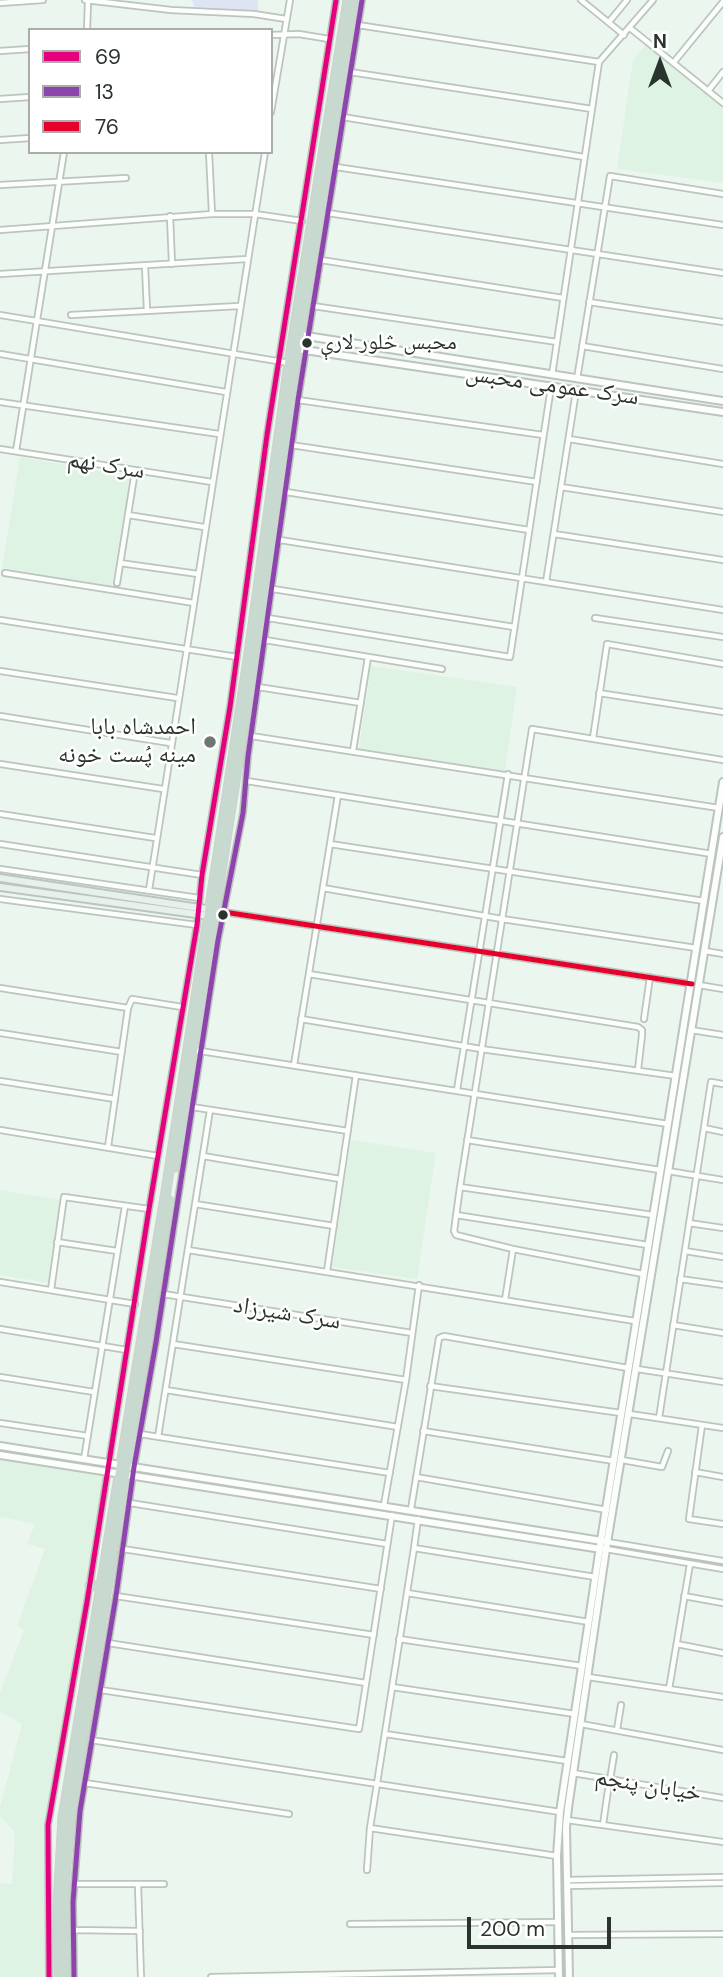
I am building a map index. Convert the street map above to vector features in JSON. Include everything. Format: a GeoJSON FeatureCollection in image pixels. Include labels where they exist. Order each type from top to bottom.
{"type":"FeatureCollection","features":[{"type":"Feature","properties":{"kind":"highway"},"geometry":{"type":"LineString","coordinates":[[59,1977],[59,1886],[63,1817],[102,1587],[127,1470],[267,583],[288,363],[348,0]]}},
{"type":"Feature","properties":{"kind":"highway"},"geometry":{"type":"LineString","coordinates":[[288,363],[302,349],[355,0]]}},
{"type":"Feature","properties":{"kind":"highway"},"geometry":{"type":"LineString","coordinates":[[65,1977],[65,1899],[70,1820],[197,1051],[214,913]]}},
{"type":"Feature","properties":{"kind":"highway"},"geometry":{"type":"LineString","coordinates":[[90,1585],[102,1587]]}},
{"type":"Feature","properties":{"kind":"highway"},"geometry":{"type":"LineString","coordinates":[[49,1886],[59,1886]]}},
{"type":"Feature","properties":{"kind":"highway"},"geometry":{"type":"LineString","coordinates":[[49,1928],[58,1928]]}},
{"type":"Feature","properties":{"kind":"main road"},"geometry":{"type":"LineString","coordinates":[[0,878],[198,911]]}},
{"type":"Feature","properties":{"kind":"main road"},"geometry":{"type":"LineString","coordinates":[[0,887],[214,913]]}},
{"type":"Feature","properties":{"kind":"street"},"geometry":{"type":"LineString","coordinates":[[0,3],[43,0]]}},
{"type":"Feature","properties":{"kind":"street"},"geometry":{"type":"LineString","coordinates":[[274,79],[289,0]]}},
{"type":"Feature","properties":{"kind":"street"},"geometry":{"type":"LineString","coordinates":[[49,1977],[48,1825],[90,1585],[197,925],[202,875],[237,657],[288,363],[302,221],[336,0]]}},
{"type":"Feature","properties":{"kind":"street"},"geometry":{"type":"LineString","coordinates":[[304,336],[313,306],[321,260],[362,0]]}},
{"type":"Feature","properties":{"kind":"street"},"geometry":{"type":"LineString","coordinates":[[608,22],[627,0]]}},
{"type":"Feature","properties":{"kind":"street"},"geometry":{"type":"LineString","coordinates":[[552,374],[599,62],[653,0]]}},
{"type":"Feature","properties":{"kind":"street"},"geometry":{"type":"LineString","coordinates":[[88,28],[86,1],[171,10],[254,14],[286,19]]}},
{"type":"Feature","properties":{"kind":"street"},"geometry":{"type":"LineString","coordinates":[[586,1],[624,35]]}},
{"type":"Feature","properties":{"kind":"street"},"geometry":{"type":"LineString","coordinates":[[674,62],[723,2]]}},
{"type":"Feature","properties":{"kind":"street"},"geometry":{"type":"LineString","coordinates":[[358,25],[599,62]]}},
{"type":"Feature","properties":{"kind":"street"},"geometry":{"type":"LineString","coordinates":[[630,28],[723,103]]}},
{"type":"Feature","properties":{"kind":"street"},"geometry":{"type":"LineString","coordinates":[[273,35],[299,34],[330,39]]}},
{"type":"Feature","properties":{"kind":"street"},"geometry":{"type":"LineString","coordinates":[[0,51],[28,49]]}},
{"type":"Feature","properties":{"kind":"street"},"geometry":{"type":"LineString","coordinates":[[351,72],[592,108]]}},
{"type":"Feature","properties":{"kind":"street"},"geometry":{"type":"LineString","coordinates":[[708,91],[723,72]]}},
{"type":"Feature","properties":{"kind":"street"},"geometry":{"type":"LineString","coordinates":[[0,99],[28,97]]}},
{"type":"Feature","properties":{"kind":"street"},"geometry":{"type":"LineString","coordinates":[[343,117],[584,157]]}},
{"type":"Feature","properties":{"kind":"street"},"geometry":{"type":"LineString","coordinates":[[0,140],[28,138]]}},
{"type":"Feature","properties":{"kind":"street"},"geometry":{"type":"LineString","coordinates":[[16,451],[64,154]]}},
{"type":"Feature","properties":{"kind":"street"},"geometry":{"type":"LineString","coordinates":[[209,154],[212,214]]}},
{"type":"Feature","properties":{"kind":"street"},"geometry":{"type":"LineString","coordinates":[[149,890],[150,869],[265,154]]}},
{"type":"Feature","properties":{"kind":"street"},"geometry":{"type":"LineString","coordinates":[[336,167],[723,225]]}},
{"type":"Feature","properties":{"kind":"street"},"geometry":{"type":"LineString","coordinates":[[577,379],[604,209],[612,175],[723,194]]}},
{"type":"Feature","properties":{"kind":"street"},"geometry":{"type":"LineString","coordinates":[[0,185],[126,178]]}},
{"type":"Feature","properties":{"kind":"street"},"geometry":{"type":"LineString","coordinates":[[328,213],[723,273]]}},
{"type":"Feature","properties":{"kind":"street"},"geometry":{"type":"LineString","coordinates":[[0,229],[212,214],[255,215],[302,221]]}},
{"type":"Feature","properties":{"kind":"street"},"geometry":{"type":"LineString","coordinates":[[170,216],[172,264]]}},
{"type":"Feature","properties":{"kind":"street"},"geometry":{"type":"LineString","coordinates":[[0,274],[247,260]]}},
{"type":"Feature","properties":{"kind":"street"},"geometry":{"type":"LineString","coordinates":[[321,260],[564,298]]}},
{"type":"Feature","properties":{"kind":"street"},"geometry":{"type":"LineString","coordinates":[[145,266],[148,311]]}},
{"type":"Feature","properties":{"kind":"street"},"geometry":{"type":"LineString","coordinates":[[589,302],[723,322]]}},
{"type":"Feature","properties":{"kind":"street"},"geometry":{"type":"LineString","coordinates":[[71,315],[239,306]]}},
{"type":"Feature","properties":{"kind":"street"},"geometry":{"type":"LineString","coordinates":[[313,306],[556,342]]}},
{"type":"Feature","properties":{"kind":"street"},"geometry":{"type":"LineString","coordinates":[[0,315],[288,363]]}},
{"type":"Feature","properties":{"kind":"street","name":"سرک عمومی محبس"},"geometry":{"type":"LineString","coordinates":[[304,336],[723,401]]}},
{"type":"Feature","properties":{"kind":"street"},"geometry":{"type":"LineString","coordinates":[[582,346],[723,369]]}},
{"type":"Feature","properties":{"kind":"street"},"geometry":{"type":"LineString","coordinates":[[302,349],[280,540],[238,844],[214,913],[316,925],[723,989]]}},
{"type":"Feature","properties":{"kind":"street","name":"سرک عمومی محبس"},"geometry":{"type":"LineString","coordinates":[[302,349],[723,412]]}},
{"type":"Feature","properties":{"kind":"street"},"geometry":{"type":"LineString","coordinates":[[0,354],[226,392]]}},
{"type":"Feature","properties":{"kind":"street"},"geometry":{"type":"LineString","coordinates":[[532,383],[534,372]]}},
{"type":"Feature","properties":{"kind":"street"},"geometry":{"type":"LineString","coordinates":[[268,618],[509,657],[552,386]]}},
{"type":"Feature","properties":{"kind":"street"},"geometry":{"type":"LineString","coordinates":[[546,582],[576,390]]}},
{"type":"Feature","properties":{"kind":"street"},"geometry":{"type":"LineString","coordinates":[[298,400],[543,435]]}},
{"type":"Feature","properties":{"kind":"street"},"geometry":{"type":"LineString","coordinates":[[0,402],[219,434]]}},
{"type":"Feature","properties":{"kind":"street"},"geometry":{"type":"LineString","coordinates":[[569,439],[723,464]]}},
{"type":"Feature","properties":{"kind":"street"},"geometry":{"type":"LineString","coordinates":[[291,446],[537,482]]}},
{"type":"Feature","properties":{"kind":"street","name":"سرک نهم"},"geometry":{"type":"LineString","coordinates":[[0,449],[212,482]]}},
{"type":"Feature","properties":{"kind":"street"},"geometry":{"type":"LineString","coordinates":[[117,583],[135,471]]}},
{"type":"Feature","properties":{"kind":"street"},"geometry":{"type":"LineString","coordinates":[[561,486],[723,512]]}},
{"type":"Feature","properties":{"kind":"street"},"geometry":{"type":"LineString","coordinates":[[286,492],[529,530]]}},
{"type":"Feature","properties":{"kind":"street"},"geometry":{"type":"LineString","coordinates":[[128,515],[204,527]]}},
{"type":"Feature","properties":{"kind":"street"},"geometry":{"type":"LineString","coordinates":[[554,534],[723,560]]}},
{"type":"Feature","properties":{"kind":"street"},"geometry":{"type":"LineString","coordinates":[[280,540],[723,610]]}},
{"type":"Feature","properties":{"kind":"street"},"geometry":{"type":"LineString","coordinates":[[120,564],[198,574]]}},
{"type":"Feature","properties":{"kind":"street"},"geometry":{"type":"LineString","coordinates":[[5,573],[194,603]]}},
{"type":"Feature","properties":{"kind":"street"},"geometry":{"type":"LineString","coordinates":[[273,589],[514,628]]}},
{"type":"Feature","properties":{"kind":"street"},"geometry":{"type":"LineString","coordinates":[[595,618],[723,637]]}},
{"type":"Feature","properties":{"kind":"street"},"geometry":{"type":"LineString","coordinates":[[0,620],[237,657]]}},
{"type":"Feature","properties":{"kind":"street"},"geometry":{"type":"LineString","coordinates":[[265,640],[442,669]]}},
{"type":"Feature","properties":{"kind":"street"},"geometry":{"type":"LineString","coordinates":[[593,738],[607,644],[723,664]]}},
{"type":"Feature","properties":{"kind":"street"},"geometry":{"type":"LineString","coordinates":[[354,751],[368,657]]}},
{"type":"Feature","properties":{"kind":"street"},"geometry":{"type":"LineString","coordinates":[[0,671],[177,698]]}},
{"type":"Feature","properties":{"kind":"street"},"geometry":{"type":"LineString","coordinates":[[258,687],[361,703]]}},
{"type":"Feature","properties":{"kind":"street"},"geometry":{"type":"LineString","coordinates":[[600,694],[723,712]]}},
{"type":"Feature","properties":{"kind":"street"},"geometry":{"type":"LineString","coordinates":[[0,716],[170,743]]}},
{"type":"Feature","properties":{"kind":"street"},"geometry":{"type":"LineString","coordinates":[[643,1274],[513,1249],[453,1233],[474,1093],[532,729],[723,760]]}},
{"type":"Feature","properties":{"kind":"street"},"geometry":{"type":"LineString","coordinates":[[251,736],[719,807]]}},
{"type":"Feature","properties":{"kind":"street"},"geometry":{"type":"LineString","coordinates":[[0,764],[163,789]]}},
{"type":"Feature","properties":{"kind":"street"},"geometry":{"type":"LineString","coordinates":[[457,1090],[508,774]]}},
{"type":"Feature","properties":{"kind":"street"},"geometry":{"type":"LineString","coordinates":[[247,781],[712,854]]}},
{"type":"Feature","properties":{"kind":"street"},"geometry":{"type":"LineString","coordinates":[[569,1977],[564,1824],[560,1812],[595,1577],[622,1461],[691,1030],[696,948],[723,782]]}},
{"type":"Feature","properties":{"kind":"street"},"geometry":{"type":"LineString","coordinates":[[294,1065],[338,795]]}},
{"type":"Feature","properties":{"kind":"street"},"geometry":{"type":"LineString","coordinates":[[0,814],[155,838]]}},
{"type":"Feature","properties":{"kind":"street"},"geometry":{"type":"LineString","coordinates":[[211,1977],[559,1973],[558,1856],[588,1677],[614,1461],[666,1133],[695,984],[705,951],[723,837]]}},
{"type":"Feature","properties":{"kind":"street"},"geometry":{"type":"LineString","coordinates":[[0,844],[202,875]]}},
{"type":"Feature","properties":{"kind":"street"},"geometry":{"type":"LineString","coordinates":[[330,844],[704,901]]}},
{"type":"Feature","properties":{"kind":"street"},"geometry":{"type":"LineString","coordinates":[[0,869],[200,898]]}},
{"type":"Feature","properties":{"kind":"street"},"geometry":{"type":"LineString","coordinates":[[323,888],[502,919],[696,948]]}},
{"type":"Feature","properties":{"kind":"street"},"geometry":{"type":"LineString","coordinates":[[0,899],[197,925]]}},
{"type":"Feature","properties":{"kind":"street"},"geometry":{"type":"LineString","coordinates":[[705,951],[723,954]]}},
{"type":"Feature","properties":{"kind":"street"},"geometry":{"type":"LineString","coordinates":[[309,974],[638,1027],[642,1030],[638,1070]]}},
{"type":"Feature","properties":{"kind":"street"},"geometry":{"type":"LineString","coordinates":[[644,1019],[650,977]]}},
{"type":"Feature","properties":{"kind":"street"},"geometry":{"type":"LineString","coordinates":[[0,988],[128,1008]]}},
{"type":"Feature","properties":{"kind":"street"},"geometry":{"type":"LineString","coordinates":[[108,1147],[128,1008],[132,999],[183,1007]]}},
{"type":"Feature","properties":{"kind":"street"},"geometry":{"type":"LineString","coordinates":[[301,1019],[481,1049],[677,1076]]}},
{"type":"Feature","properties":{"kind":"street"},"geometry":{"type":"LineString","coordinates":[[691,1030],[723,1035]]}},
{"type":"Feature","properties":{"kind":"street"},"geometry":{"type":"LineString","coordinates":[[0,1033],[122,1052]]}},
{"type":"Feature","properties":{"kind":"street"},"geometry":{"type":"LineString","coordinates":[[197,1051],[668,1124]]}},
{"type":"Feature","properties":{"kind":"street"},"geometry":{"type":"LineString","coordinates":[[327,1271],[356,1074]]}},
{"type":"Feature","properties":{"kind":"street"},"geometry":{"type":"LineString","coordinates":[[0,1081],[115,1099]]}},
{"type":"Feature","properties":{"kind":"street"},"geometry":{"type":"LineString","coordinates":[[74,1977],[77,1834],[130,1503],[127,1470],[141,1434],[192,1107],[192,1082]]}},
{"type":"Feature","properties":{"kind":"street"},"geometry":{"type":"LineString","coordinates":[[659,1418],[711,1082],[723,1084]]}},
{"type":"Feature","properties":{"kind":"street"},"geometry":{"type":"LineString","coordinates":[[192,1107],[348,1131]]}},
{"type":"Feature","properties":{"kind":"street"},"geometry":{"type":"LineString","coordinates":[[158,1437],[210,1110]]}},
{"type":"Feature","properties":{"kind":"street"},"geometry":{"type":"LineString","coordinates":[[704,1128],[723,1132]]}},
{"type":"Feature","properties":{"kind":"street"},"geometry":{"type":"LineString","coordinates":[[0,1130],[158,1156]]}},
{"type":"Feature","properties":{"kind":"street"},"geometry":{"type":"LineString","coordinates":[[666,1133],[674,1135]]}},
{"type":"Feature","properties":{"kind":"street"},"geometry":{"type":"LineString","coordinates":[[467,1140],[660,1170]]}},
{"type":"Feature","properties":{"kind":"street"},"geometry":{"type":"LineString","coordinates":[[203,1156],[340,1179]]}},
{"type":"Feature","properties":{"kind":"street"},"geometry":{"type":"LineString","coordinates":[[668,1171],[723,1180]]}},
{"type":"Feature","properties":{"kind":"street"},"geometry":{"type":"LineString","coordinates":[[460,1187],[653,1215]]}},
{"type":"Feature","properties":{"kind":"street"},"geometry":{"type":"LineString","coordinates":[[51,1290],[64,1197],[149,1209]]}},
{"type":"Feature","properties":{"kind":"street"},"geometry":{"type":"LineString","coordinates":[[195,1204],[334,1226]]}},
{"type":"Feature","properties":{"kind":"street"},"geometry":{"type":"LineString","coordinates":[[84,1459],[125,1206]]}},
{"type":"Feature","properties":{"kind":"street"},"geometry":{"type":"LineString","coordinates":[[456,1215],[648,1245]]}},
{"type":"Feature","properties":{"kind":"street"},"geometry":{"type":"LineString","coordinates":[[689,1223],[723,1228]]}},
{"type":"Feature","properties":{"kind":"street"},"geometry":{"type":"LineString","coordinates":[[57,1242],[117,1251]]}},
{"type":"Feature","properties":{"kind":"street"},"geometry":{"type":"LineString","coordinates":[[505,1300],[513,1249]]}},
{"type":"Feature","properties":{"kind":"street"},"geometry":{"type":"LineString","coordinates":[[188,1250],[635,1321]]}},
{"type":"Feature","properties":{"kind":"street"},"geometry":{"type":"LineString","coordinates":[[685,1251],[723,1257]]}},
{"type":"Feature","properties":{"kind":"street"},"geometry":{"type":"LineString","coordinates":[[680,1279],[723,1285]]}},
{"type":"Feature","properties":{"kind":"street"},"geometry":{"type":"LineString","coordinates":[[0,1282],[135,1304]]}},
{"type":"Feature","properties":{"kind":"street"},"geometry":{"type":"LineString","coordinates":[[384,1505],[419,1285]]}},
{"type":"Feature","properties":{"kind":"street","name":"سرک شیرزاد"},"geometry":{"type":"LineString","coordinates":[[163,1294],[412,1333]]}},
{"type":"Feature","properties":{"kind":"street"},"geometry":{"type":"LineString","coordinates":[[673,1325],[723,1333]]}},
{"type":"Feature","properties":{"kind":"street"},"geometry":{"type":"LineString","coordinates":[[0,1329],[127,1350]]}},
{"type":"Feature","properties":{"kind":"street"},"geometry":{"type":"LineString","coordinates":[[411,1509],[439,1338],[444,1336],[628,1368]]}},
{"type":"Feature","properties":{"kind":"street"},"geometry":{"type":"LineString","coordinates":[[173,1344],[406,1380]]}},
{"type":"Feature","properties":{"kind":"street"},"geometry":{"type":"LineString","coordinates":[[637,1369],[723,1382]]}},
{"type":"Feature","properties":{"kind":"street"},"geometry":{"type":"LineString","coordinates":[[0,1377],[94,1392]]}},
{"type":"Feature","properties":{"kind":"street"},"geometry":{"type":"LineString","coordinates":[[430,1386],[621,1413]]}},
{"type":"Feature","properties":{"kind":"street"},"geometry":{"type":"LineString","coordinates":[[166,1390],[398,1427]]}},
{"type":"Feature","properties":{"kind":"street"},"geometry":{"type":"LineString","coordinates":[[630,1414],[723,1428]]}},
{"type":"Feature","properties":{"kind":"street"},"geometry":{"type":"LineString","coordinates":[[0,1423],[88,1436]]}},
{"type":"Feature","properties":{"kind":"street"},"geometry":{"type":"LineString","coordinates":[[702,1425],[689,1519],[723,1524]]}},
{"type":"Feature","properties":{"kind":"street"},"geometry":{"type":"LineString","coordinates":[[423,1431],[614,1461]]}},
{"type":"Feature","properties":{"kind":"street"},"geometry":{"type":"LineString","coordinates":[[141,1434],[390,1473]]}},
{"type":"Feature","properties":{"kind":"street"},"geometry":{"type":"LineString","coordinates":[[0,1446],[84,1459],[109,1467]]}},
{"type":"Feature","properties":{"kind":"street"},"geometry":{"type":"LineString","coordinates":[[622,1461],[662,1467],[668,1451]]}},
{"type":"Feature","properties":{"kind":"street"},"geometry":{"type":"LineString","coordinates":[[0,1455],[109,1467],[372,1511],[723,1561]]}},
{"type":"Feature","properties":{"kind":"street"},"geometry":{"type":"LineString","coordinates":[[127,1470],[411,1509],[723,1569]]}},
{"type":"Feature","properties":{"kind":"street"},"geometry":{"type":"LineString","coordinates":[[695,1472],[723,1477]]}},
{"type":"Feature","properties":{"kind":"street"},"geometry":{"type":"LineString","coordinates":[[416,1477],[607,1510]]}},
{"type":"Feature","properties":{"kind":"street"},"geometry":{"type":"LineString","coordinates":[[130,1503],[387,1544]]}},
{"type":"Feature","properties":{"kind":"street"},"geometry":{"type":"LineString","coordinates":[[372,1511],[373,1503]]}},
{"type":"Feature","properties":{"kind":"street"},"geometry":{"type":"LineString","coordinates":[[101,1690],[359,1729],[392,1514]]}},
{"type":"Feature","properties":{"kind":"street"},"geometry":{"type":"LineString","coordinates":[[367,1870],[370,1828],[418,1518]]}},
{"type":"Feature","properties":{"kind":"street"},"geometry":{"type":"LineString","coordinates":[[414,1548],[595,1577]]}},
{"type":"Feature","properties":{"kind":"street"},"geometry":{"type":"LineString","coordinates":[[123,1549],[381,1589]]}},
{"type":"Feature","properties":{"kind":"street"},"geometry":{"type":"LineString","coordinates":[[669,1689],[690,1564]]}},
{"type":"Feature","properties":{"kind":"street"},"geometry":{"type":"LineString","coordinates":[[406,1593],[589,1622]]}},
{"type":"Feature","properties":{"kind":"street"},"geometry":{"type":"LineString","coordinates":[[116,1596],[374,1635]]}},
{"type":"Feature","properties":{"kind":"street"},"geometry":{"type":"LineString","coordinates":[[684,1596],[723,1603]]}},
{"type":"Feature","properties":{"kind":"street"},"geometry":{"type":"LineString","coordinates":[[399,1639],[583,1667]]}},
{"type":"Feature","properties":{"kind":"street"},"geometry":{"type":"LineString","coordinates":[[108,1643],[366,1683]]}},
{"type":"Feature","properties":{"kind":"street"},"geometry":{"type":"LineString","coordinates":[[677,1644],[723,1653]]}},
{"type":"Feature","properties":{"kind":"street"},"geometry":{"type":"LineString","coordinates":[[588,1677],[723,1697]]}},
{"type":"Feature","properties":{"kind":"street"},"geometry":{"type":"LineString","coordinates":[[392,1687],[576,1714]]}},
{"type":"Feature","properties":{"kind":"street"},"geometry":{"type":"LineString","coordinates":[[617,1730],[621,1705]]}},
{"type":"Feature","properties":{"kind":"street"},"geometry":{"type":"LineString","coordinates":[[581,1724],[723,1750]]}},
{"type":"Feature","properties":{"kind":"street"},"geometry":{"type":"LineString","coordinates":[[385,1734],[568,1761]]}},
{"type":"Feature","properties":{"kind":"street"},"geometry":{"type":"LineString","coordinates":[[91,1740],[560,1812]]}},
{"type":"Feature","properties":{"kind":"street"},"geometry":{"type":"LineString","coordinates":[[610,1780],[614,1755]]}},
{"type":"Feature","properties":{"kind":"street","name":"خیابان پنجم"},"geometry":{"type":"LineString","coordinates":[[573,1773],[723,1798]]}},
{"type":"Feature","properties":{"kind":"street"},"geometry":{"type":"LineString","coordinates":[[85,1783],[289,1814]]}},
{"type":"Feature","properties":{"kind":"street"},"geometry":{"type":"LineString","coordinates":[[603,1825],[608,1790]]}},
{"type":"Feature","properties":{"kind":"street"},"geometry":{"type":"LineString","coordinates":[[564,1824],[603,1825],[723,1842]]}},
{"type":"Feature","properties":{"kind":"street"},"geometry":{"type":"LineString","coordinates":[[370,1828],[558,1856]]}},
{"type":"Feature","properties":{"kind":"street"},"geometry":{"type":"LineString","coordinates":[[567,1883],[723,1877]]}},
{"type":"Feature","properties":{"kind":"street"},"geometry":{"type":"LineString","coordinates":[[567,1883],[723,1884]]}},
{"type":"Feature","properties":{"kind":"street"},"geometry":{"type":"LineString","coordinates":[[74,1884],[164,1884]]}},
{"type":"Feature","properties":{"kind":"street"},"geometry":{"type":"LineString","coordinates":[[138,1885],[141,1977]]}},
{"type":"Feature","properties":{"kind":"street"},"geometry":{"type":"LineString","coordinates":[[350,1924],[559,1922]]}},
{"type":"Feature","properties":{"kind":"street"},"geometry":{"type":"LineString","coordinates":[[73,1930],[140,1931]]}},
{"type":"Feature","properties":{"kind":"street"},"geometry":{"type":"LineString","coordinates":[[568,1935],[723,1934]]}},
{"type":"Feature","properties":{"kind":"shaded area"},"geometry":{"type":"Polygon","coordinates":[[[192,0],[258,0],[258,11],[194,7],[192,0]]]}},
{"type":"Feature","properties":{"kind":"shaded area"},"geometry":{"type":"Polygon","coordinates":[[[646,45],[723,107],[723,183],[617,169],[633,59],[646,45]]]}},
{"type":"Feature","properties":{"kind":"shaded area"},"geometry":{"type":"Polygon","coordinates":[[[20,457],[130,476],[112,586],[2,568],[20,457]]]}},
{"type":"Feature","properties":{"kind":"shaded area"},"geometry":{"type":"Polygon","coordinates":[[[371,666],[517,687],[505,771],[359,749],[371,666]]]}},
{"type":"Feature","properties":{"kind":"shaded area"},"geometry":{"type":"Polygon","coordinates":[[[351,1140],[436,1153],[417,1279],[332,1267],[351,1140]]]}},
{"type":"Feature","properties":{"kind":"shaded area"},"geometry":{"type":"Polygon","coordinates":[[[0,1190],[60,1200],[49,1283],[0,1275],[0,1190]]]}},
{"type":"Feature","properties":{"kind":"shaded area"},"geometry":{"type":"Polygon","coordinates":[[[0,1455],[108,1471],[48,1825],[49,1977],[0,1977],[0,1883],[12,1884],[15,1833],[0,1816],[0,1807],[22,1724],[0,1712],[0,1693],[24,1630],[17,1626],[45,1549],[27,1544],[35,1524],[0,1517],[0,1455]]]}},
{"type":"Feature","properties":{"kind":"transit line","name":"69"},"geometry":{"type":"LineString","coordinates":[[49,1977],[48,1825],[197,925],[202,875],[230,707],[267,435],[336,0]]}},
{"type":"Feature","properties":{"kind":"transit line","name":"13"},"geometry":{"type":"LineString","coordinates":[[74,1977],[73,1902],[80,1811],[218,940],[243,813],[248,756],[298,400],[362,0]]}},
{"type":"Feature","properties":{"kind":"transit line","name":"76"},"geometry":{"type":"LineString","coordinates":[[224,912],[692,984]]}},
{"type":"Feature","properties":{"kind":"place","name":"محبس څلور لارې"},"geometry":{"type":"Point","coordinates":[307,343]}},
{"type":"Feature","properties":{"kind":"place","name":"احمدشاه بابا مینه پُست خونه"},"geometry":{"type":"Point","coordinates":[210,742]}}]}
